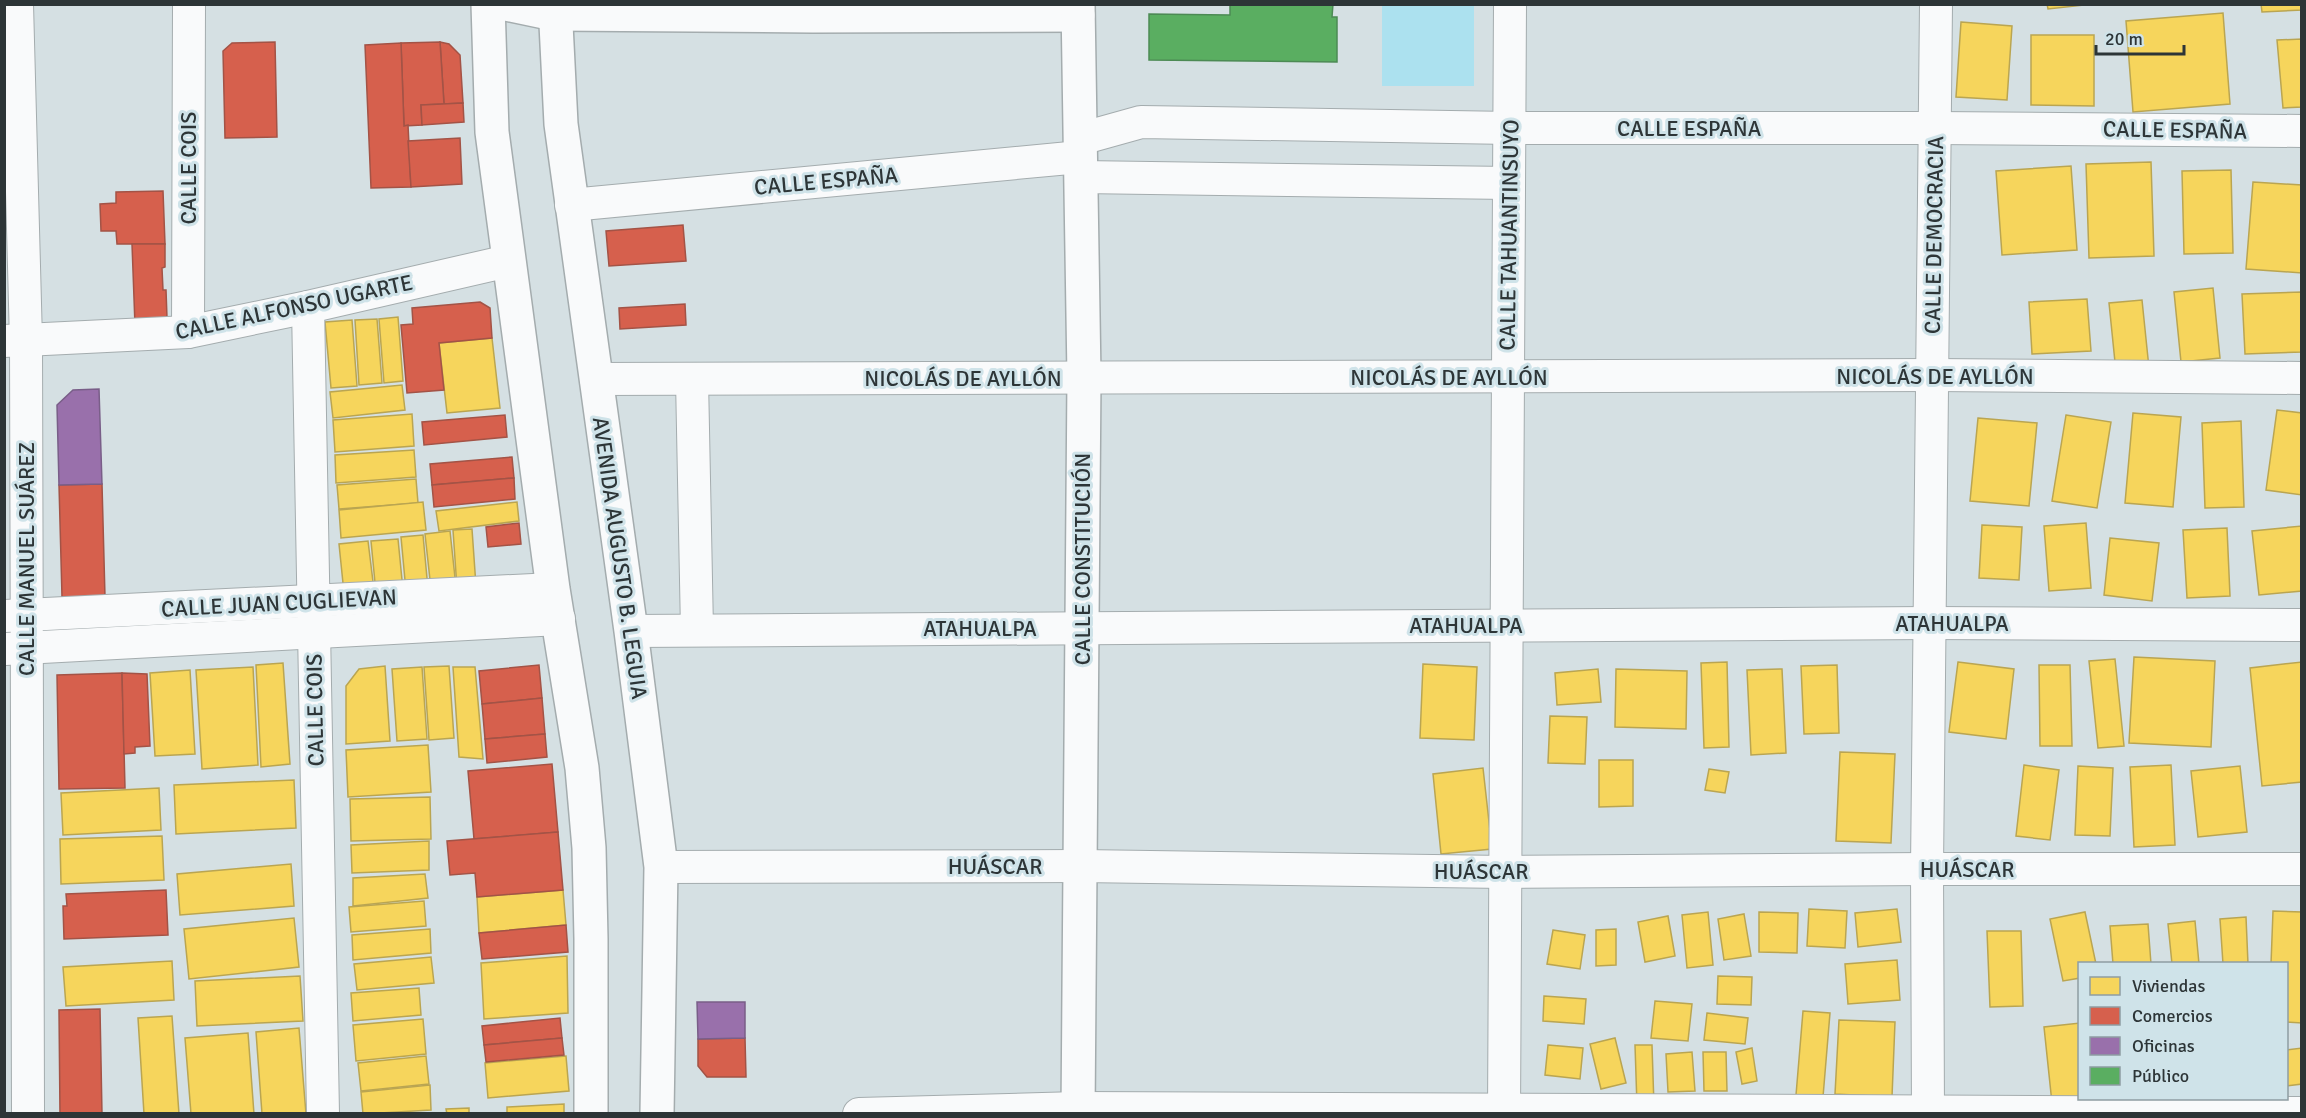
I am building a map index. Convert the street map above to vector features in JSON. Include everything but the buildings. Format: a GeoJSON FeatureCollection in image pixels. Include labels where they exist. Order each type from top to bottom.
{"type":"FeatureCollection","features":[{"type":"Feature","properties":{"kind":"main road"},"geometry":{"type":"LineString","coordinates":[[488,4],[492,132],[556,604],[582,768],[589,848],[591,1113]]}},
{"type":"Feature","properties":{"kind":"main road"},"geometry":{"type":"LineString","coordinates":[[506,4],[554,9],[1078,10]]}},
{"type":"Feature","properties":{"kind":"main road","name":"AVENIDA AUGUSTO B. LEGUIA"},"geometry":{"type":"LineString","coordinates":[[554,9],[561,124],[571,206],[631,631],[661,867],[657,1113]]}},
{"type":"Feature","properties":{"kind":"main road","name":"CALLE CONSTITUCIÓN"},"geometry":{"type":"LineString","coordinates":[[1078,10],[1084,377],[1078,1111]]}},
{"type":"Feature","properties":{"kind":"street","name":"CALLE MANUEL SUÁREZ"},"geometry":{"type":"LineString","coordinates":[[17,4],[15,648],[27,1113]]}},
{"type":"Feature","properties":{"kind":"street","name":"CALLE COIS"},"geometry":{"type":"LineString","coordinates":[[188,332],[189,4]]}},
{"type":"Feature","properties":{"kind":"street","name":"CALLE TAHUANTINSUYO"},"geometry":{"type":"LineString","coordinates":[[1504,1112],[1510,4]]}},
{"type":"Feature","properties":{"kind":"street","name":"CALLE DEMOCRACIA"},"geometry":{"type":"LineString","coordinates":[[1928,1112],[1927,869],[1936,4]]}},
{"type":"Feature","properties":{"kind":"street","name":"CALLE ESPAÑA"},"geometry":{"type":"LineString","coordinates":[[1080,158],[1141,122],[1511,128],[2301,131]]}},
{"type":"Feature","properties":{"kind":"street","name":"CALLE ESPAÑA"},"geometry":{"type":"LineString","coordinates":[[571,206],[1080,158],[1509,183]]}},
{"type":"Feature","properties":{"kind":"street","name":"CALLE ALFONSO UGARTE"},"geometry":{"type":"LineString","coordinates":[[15,341],[188,332],[508,261]]}},
{"type":"Feature","properties":{"kind":"street","name":"CALLE COIS"},"geometry":{"type":"LineString","coordinates":[[308,307],[323,1113]]}},
{"type":"Feature","properties":{"kind":"street","name":"NICOLÁS DE AYLLÓN"},"geometry":{"type":"LineString","coordinates":[[596,379],[1933,375],[2301,378]]}},
{"type":"Feature","properties":{"kind":"street"},"geometry":{"type":"LineString","coordinates":[[692,379],[697,630]]}},
{"type":"Feature","properties":{"kind":"street","name":"CALLE JUAN CUGLIEVAN"},"geometry":{"type":"LineString","coordinates":[[15,616],[312,601],[556,604]]}},
{"type":"Feature","properties":{"kind":"street","name":"CALLE JUAN CUGLIEVAN"},"geometry":{"type":"LineString","coordinates":[[15,648],[313,632],[556,604]]}},
{"type":"Feature","properties":{"kind":"street","name":"ATAHUALPA"},"geometry":{"type":"LineString","coordinates":[[631,631],[1506,624],[1930,623],[2301,626]]}},
{"type":"Feature","properties":{"kind":"street","name":"HUÁSCAR"},"geometry":{"type":"LineString","coordinates":[[661,867],[1081,866],[1505,872],[1927,869],[2301,870]]}},
{"type":"Feature","properties":{"kind":"street"},"geometry":{"type":"LineString","coordinates":[[859,1113],[1078,1111],[2301,1113]]}},
{"type":"Feature","properties":{"kind":"shaded area"},"geometry":{"type":"Polygon","coordinates":[[[1382,5],[1474,5],[1474,86],[1382,86],[1382,5]]]}}]}
